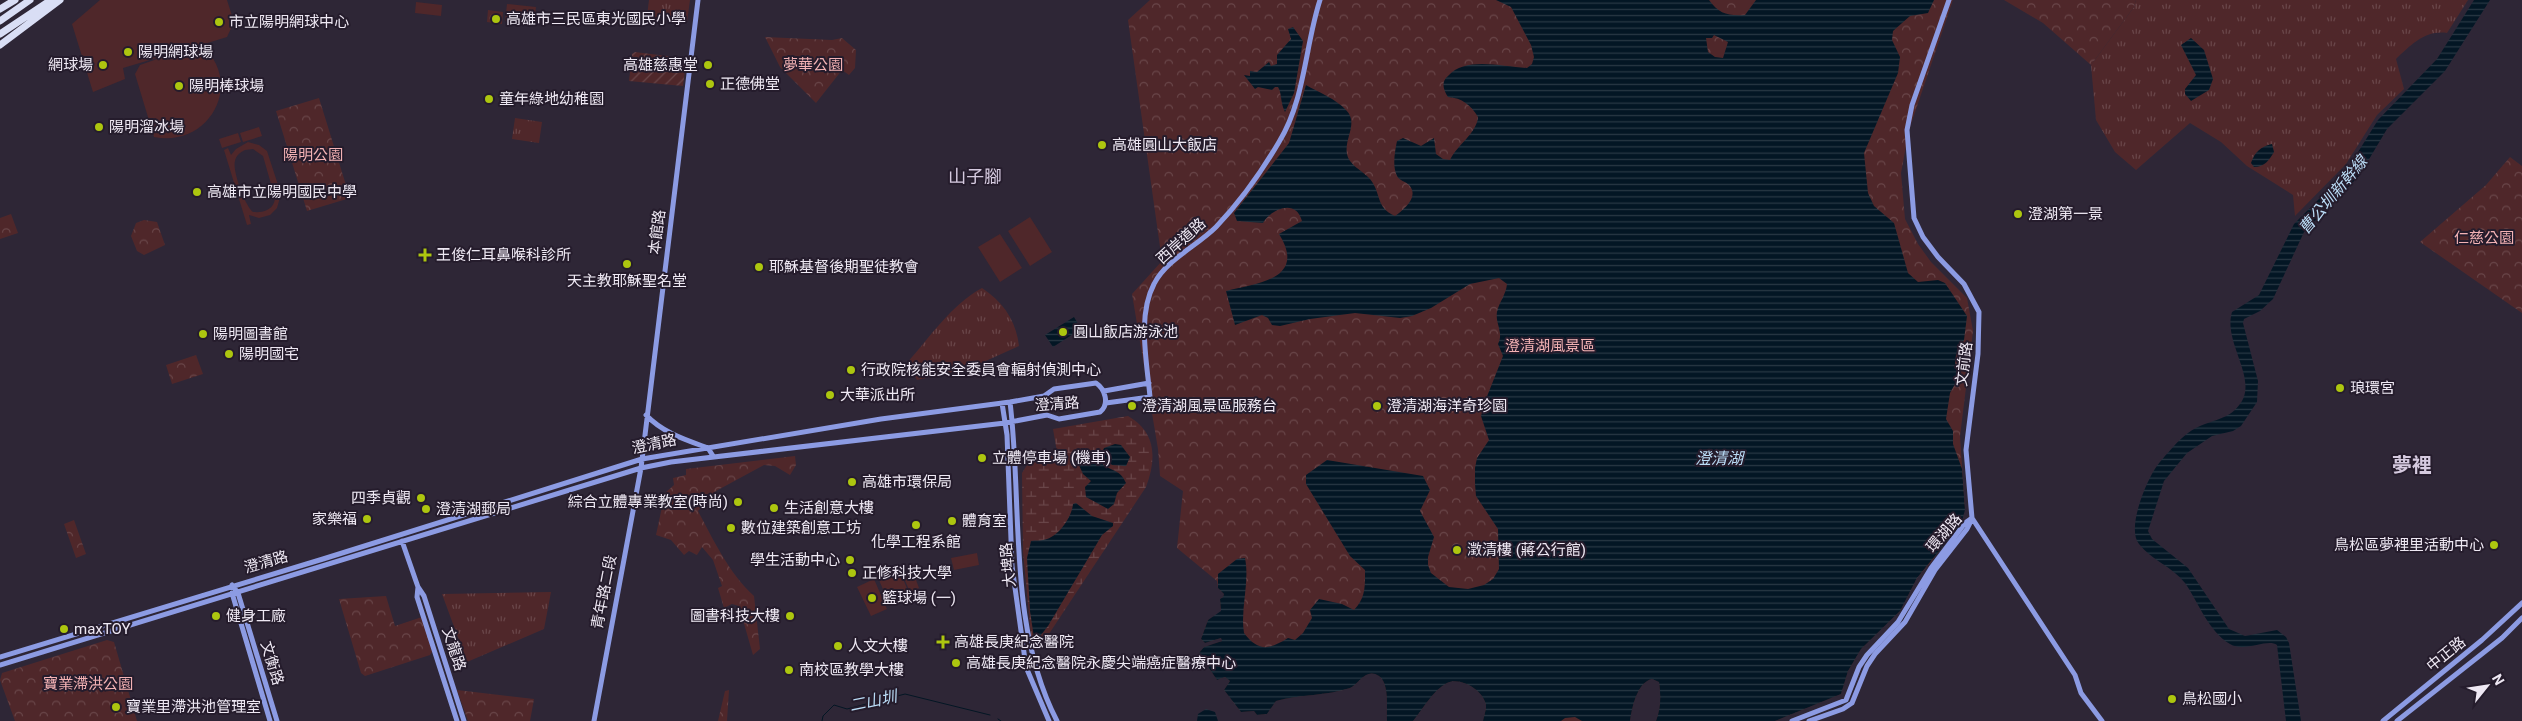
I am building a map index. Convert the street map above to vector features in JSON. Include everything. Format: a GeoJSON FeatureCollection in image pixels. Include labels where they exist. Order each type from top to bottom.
{"type":"FeatureCollection","features":[{"type":"Feature","properties":{"kind":"highway"},"geometry":{"type":"LineString","coordinates":[[0,9],[15,0]]}},
{"type":"Feature","properties":{"kind":"highway"},"geometry":{"type":"LineString","coordinates":[[0,21],[30,0]]}},
{"type":"Feature","properties":{"kind":"highway"},"geometry":{"type":"LineString","coordinates":[[0,34],[23,18],[50,3],[60,0]]}},
{"type":"Feature","properties":{"kind":"highway"},"geometry":{"type":"LineString","coordinates":[[0,45],[24,27],[50,3]]}},
{"type":"Feature","properties":{"kind":"street","name":"本館路"},"geometry":{"type":"LineString","coordinates":[[641,468],[698,0]]}},
{"type":"Feature","properties":{"kind":"street","name":"西岸道路"},"geometry":{"type":"LineString","coordinates":[[1106,403],[1150,396],[1145,331],[1148,304],[1154,283],[1184,253],[1215,228],[1262,167],[1289,123],[1320,0]]}},
{"type":"Feature","properties":{"kind":"street","name":"文前路"},"geometry":{"type":"LineString","coordinates":[[1949,0],[1912,106],[1907,130],[1907,153],[1914,218],[1923,237],[1938,257],[1964,284],[1979,312],[1978,354],[1966,450],[1972,518],[2075,675],[2081,693],[2102,721]]}},
{"type":"Feature","properties":{"kind":"street","name":"澄清路"},"geometry":{"type":"LineString","coordinates":[[0,656],[328,557],[642,458],[881,419],[1010,402],[1044,396],[1054,389],[1096,383],[1104,391]]}},
{"type":"Feature","properties":{"kind":"street"},"geometry":{"type":"LineString","coordinates":[[1106,403],[1104,391],[1149,383]]}},
{"type":"Feature","properties":{"kind":"street","name":"大埤路"},"geometry":{"type":"LineString","coordinates":[[1010,402],[1020,569],[1033,666],[1040,687],[1057,721]]}},
{"type":"Feature","properties":{"kind":"street","name":"大埤路"},"geometry":{"type":"LineString","coordinates":[[1002,403],[1005,423],[1012,566],[1026,667],[1049,721]]}},
{"type":"Feature","properties":{"kind":"street","name":"澄清路"},"geometry":{"type":"LineString","coordinates":[[0,665],[641,468],[713,456],[1005,423],[1047,415],[1059,419],[1100,412],[1106,403]]}},
{"type":"Feature","properties":{"kind":"street"},"geometry":{"type":"LineString","coordinates":[[646,415],[654,423],[681,438],[708,448],[713,456]]}},
{"type":"Feature","properties":{"kind":"street","name":"青年路二段"},"geometry":{"type":"LineString","coordinates":[[594,721],[641,468]]}},
{"type":"Feature","properties":{"kind":"street","name":"環湖路"},"geometry":{"type":"LineString","coordinates":[[1792,721],[1846,700],[1859,667],[1867,655],[1898,622],[1931,568],[1965,523],[1972,518]]}},
{"type":"Feature","properties":{"kind":"street","name":"環湖路"},"geometry":{"type":"LineString","coordinates":[[1810,721],[1843,709],[1852,703],[1867,666],[1875,654],[1905,622],[1935,570],[1967,529],[1972,518]]}},
{"type":"Feature","properties":{"kind":"street","name":"文龍路"},"geometry":{"type":"LineString","coordinates":[[402,541],[418,587],[424,596],[464,721]]}},
{"type":"Feature","properties":{"kind":"street","name":"文衡路"},"geometry":{"type":"LineString","coordinates":[[232,585],[238,593],[277,721]]}},
{"type":"Feature","properties":{"kind":"street","name":"文衡路"},"geometry":{"type":"LineString","coordinates":[[232,585],[232,595],[270,721]]}},
{"type":"Feature","properties":{"kind":"street","name":"文龍路"},"geometry":{"type":"LineString","coordinates":[[418,587],[416,597],[457,721]]}},
{"type":"Feature","properties":{"kind":"street","name":"中正路"},"geometry":{"type":"LineString","coordinates":[[2383,721],[2482,640],[2522,603]]}},
{"type":"Feature","properties":{"kind":"street","name":"中正路"},"geometry":{"type":"LineString","coordinates":[[2397,721],[2502,638],[2522,618]]}},
{"type":"Feature","properties":{"kind":"street"},"geometry":{"type":"LineString","coordinates":[[1814,713],[1816,719]]}},
{"type":"Feature","properties":{"kind":"green space","name":"陽明網球場"},"geometry":{"type":"Polygon","coordinates":[[[100,0],[227,0],[234,22],[227,37],[201,45],[214,60],[220,77],[220,93],[215,109],[205,122],[191,132],[174,138],[154,137],[135,74],[140,65],[180,51],[123,68],[125,79],[93,92],[72,24],[100,0]]]}},
{"type":"Feature","properties":{"kind":"green space"},"geometry":{"type":"Polygon","coordinates":[[[649,0],[690,0],[687,22],[647,16],[649,0]]]}},
{"type":"Feature","properties":{"kind":"green space","name":"澄清湖"},"geometry":{"type":"Polygon","coordinates":[[[1150,0],[1953,0],[1909,130],[1901,173],[1905,219],[1918,244],[1931,262],[1967,298],[1973,331],[1960,436],[1965,510],[1932,561],[1917,578],[1900,611],[1861,649],[1848,671],[1841,694],[1775,721],[1656,721],[1660,706],[1660,687],[1659,682],[1652,679],[1647,681],[1639,690],[1630,721],[1483,721],[1486,706],[1485,700],[1471,686],[1452,681],[1437,690],[1413,721],[1387,721],[1385,685],[1379,676],[1370,674],[1363,677],[1350,688],[1341,691],[1276,701],[1267,714],[1257,715],[1254,711],[1241,712],[1224,690],[1230,681],[1225,677],[1217,680],[1199,653],[1204,647],[1222,641],[1221,638],[1205,643],[1201,639],[1208,620],[1221,612],[1220,599],[1224,594],[1218,588],[1217,581],[1177,548],[1183,491],[1160,476],[1158,449],[1132,294],[1162,261],[1128,20],[1150,0]]]}},
{"type":"Feature","properties":{"kind":"green space"},"geometry":{"type":"Polygon","coordinates":[[[2004,0],[2136,0],[2134,7],[2091,65],[2043,23],[2004,0]]]}},
{"type":"Feature","properties":{"kind":"green space"},"geometry":{"type":"Polygon","coordinates":[[[2136,0],[2468,0],[2447,33],[2425,36],[2396,59],[2404,89],[2377,115],[2346,164],[2295,216],[2293,195],[2247,166],[2221,142],[2190,123],[2136,170],[2115,152],[2096,120],[2091,65],[2134,7],[2136,0]]]}},
{"type":"Feature","properties":{"kind":"green space"},"geometry":{"type":"Polygon","coordinates":[[[416,2],[442,5],[441,16],[415,13],[416,2]]]}},
{"type":"Feature","properties":{"kind":"green space"},"geometry":{"type":"Polygon","coordinates":[[[507,4],[536,7],[534,24],[505,21],[507,4]]]}},
{"type":"Feature","properties":{"kind":"green space"},"geometry":{"type":"Polygon","coordinates":[[[488,10],[503,12],[502,24],[487,22],[488,10]]]}},
{"type":"Feature","properties":{"kind":"green space","name":"夢華公園"},"geometry":{"type":"Polygon","coordinates":[[[765,37],[832,40],[842,38],[856,50],[855,68],[849,75],[842,70],[816,103],[780,67],[765,37]]]}},
{"type":"Feature","properties":{"kind":"green space"},"geometry":{"type":"Polygon","coordinates":[[[635,52],[683,58],[686,63],[683,86],[629,81],[632,54],[635,52]]]}},
{"type":"Feature","properties":{"kind":"green space","name":"陽明公園"},"geometry":{"type":"Polygon","coordinates":[[[319,98],[350,198],[307,211],[276,111],[319,98]]]}},
{"type":"Feature","properties":{"kind":"green space"},"geometry":{"type":"Polygon","coordinates":[[[515,118],[542,122],[539,143],[512,139],[515,118]]]}},
{"type":"Feature","properties":{"kind":"green space"},"geometry":{"type":"Polygon","coordinates":[[[259,127],[262,136],[243,142],[240,133],[259,127]]]}},
{"type":"Feature","properties":{"kind":"green space"},"geometry":{"type":"Polygon","coordinates":[[[238,133],[241,142],[222,148],[219,139],[238,133]]]}},
{"type":"Feature","properties":{"kind":"green space"},"geometry":{"type":"Polygon","coordinates":[[[248,142],[259,145],[267,151],[281,194],[277,208],[270,215],[259,218],[249,215],[251,224],[247,225],[224,150],[228,148],[231,155],[236,149],[248,142]],[[253,149],[245,150],[239,154],[236,159],[235,172],[246,203],[253,212],[261,212],[273,205],[275,198],[263,156],[253,149]]]}},
{"type":"Feature","properties":{"kind":"green space","name":"仁慈公園"},"geometry":{"type":"Polygon","coordinates":[[[2510,157],[2522,166],[2522,313],[2420,242],[2486,185],[2510,157]]]}},
{"type":"Feature","properties":{"kind":"green space"},"geometry":{"type":"Polygon","coordinates":[[[11,214],[18,233],[0,239],[0,218],[11,214]]]}},
{"type":"Feature","properties":{"kind":"green space"},"geometry":{"type":"Polygon","coordinates":[[[1030,217],[1052,252],[1030,266],[1008,231],[1030,217]]]}},
{"type":"Feature","properties":{"kind":"green space"},"geometry":{"type":"Polygon","coordinates":[[[144,220],[157,222],[165,245],[144,255],[137,251],[131,236],[136,223],[144,220]]]}},
{"type":"Feature","properties":{"kind":"green space"},"geometry":{"type":"Polygon","coordinates":[[[1000,234],[1022,268],[1000,282],[978,247],[1000,234]]]}},
{"type":"Feature","properties":{"kind":"green space"},"geometry":{"type":"Polygon","coordinates":[[[982,288],[996,299],[1007,312],[1015,328],[1019,346],[970,368],[917,380],[907,363],[960,303],[982,288]]]}},
{"type":"Feature","properties":{"kind":"green space"},"geometry":{"type":"Polygon","coordinates":[[[196,355],[203,374],[172,384],[166,365],[196,355]]]}},
{"type":"Feature","properties":{"kind":"green space"},"geometry":{"type":"Polygon","coordinates":[[[1128,416],[1144,430],[1152,447],[1152,466],[1146,487],[1039,649],[1035,650],[1032,646],[1023,552],[1022,473],[1027,465],[1057,452],[1053,429],[1128,416]]]}},
{"type":"Feature","properties":{"kind":"green space"},"geometry":{"type":"Polygon","coordinates":[[[795,456],[796,465],[790,475],[775,466],[764,465],[716,491],[698,511],[730,567],[754,596],[760,649],[753,655],[739,606],[732,604],[724,608],[718,588],[722,586],[713,560],[702,547],[697,555],[689,551],[684,555],[671,540],[656,535],[665,493],[674,485],[673,478],[686,475],[686,469],[795,456]]]}},
{"type":"Feature","properties":{"kind":"green space"},"geometry":{"type":"Polygon","coordinates":[[[74,520],[86,554],[76,558],[64,524],[74,520]]]}},
{"type":"Feature","properties":{"kind":"green space"},"geometry":{"type":"Polygon","coordinates":[[[977,553],[979,565],[954,570],[951,558],[977,553]]]}},
{"type":"Feature","properties":{"kind":"green space"},"geometry":{"type":"Polygon","coordinates":[[[900,572],[909,593],[888,601],[879,580],[900,572]]]}},
{"type":"Feature","properties":{"kind":"green space"},"geometry":{"type":"Polygon","coordinates":[[[913,572],[919,588],[910,592],[903,576],[913,572]]]}},
{"type":"Feature","properties":{"kind":"green space","name":"籃球場 (一)"},"geometry":{"type":"Polygon","coordinates":[[[874,579],[887,609],[871,616],[857,587],[874,579]]]}},
{"type":"Feature","properties":{"kind":"green space"},"geometry":{"type":"Polygon","coordinates":[[[551,592],[544,629],[467,662],[442,594],[551,592]]]}},
{"type":"Feature","properties":{"kind":"green space"},"geometry":{"type":"Polygon","coordinates":[[[386,596],[395,626],[422,617],[433,650],[430,655],[365,676],[361,673],[339,599],[386,596]]]}},
{"type":"Feature","properties":{"kind":"green space","name":"寶業滯洪公園"},"geometry":{"type":"Polygon","coordinates":[[[107,640],[114,642],[137,721],[15,721],[0,680],[2,673],[107,640]]]}},
{"type":"Feature","properties":{"kind":"green space"},"geometry":{"type":"Polygon","coordinates":[[[457,690],[534,699],[530,721],[468,721],[457,690]]]}},
{"type":"Feature","properties":{"kind":"green space"},"geometry":{"type":"Polygon","coordinates":[[[729,690],[727,721],[718,721],[725,691],[729,690]]]}},
{"type":"Feature","properties":{"kind":"water","name":"澄清湖"},"geometry":{"type":"Polygon","coordinates":[[[1496,0],[1709,0],[1724,13],[1745,15],[1756,0],[1934,0],[1928,13],[1910,16],[1893,31],[1892,40],[1900,57],[1898,73],[1864,153],[1868,193],[1874,206],[1894,223],[1908,273],[1918,282],[1938,280],[1945,283],[1967,316],[1964,340],[1956,355],[1955,363],[1959,370],[1959,377],[1950,393],[1946,419],[1953,431],[1953,444],[1962,469],[1965,510],[1961,524],[1917,578],[1900,611],[1861,649],[1848,671],[1841,694],[1775,721],[1656,721],[1660,706],[1660,687],[1659,682],[1652,679],[1647,681],[1639,690],[1630,721],[1582,721],[1575,717],[1565,718],[1561,721],[1483,721],[1486,706],[1485,700],[1471,686],[1452,681],[1437,690],[1413,721],[1387,721],[1385,685],[1379,676],[1370,674],[1363,677],[1350,688],[1341,691],[1276,701],[1267,714],[1257,715],[1254,711],[1241,712],[1224,690],[1230,681],[1225,677],[1217,680],[1199,653],[1204,647],[1222,641],[1221,638],[1205,643],[1201,639],[1208,620],[1221,611],[1220,599],[1224,594],[1218,588],[1218,574],[1237,559],[1245,558],[1246,567],[1243,614],[1244,633],[1255,644],[1260,646],[1270,647],[1288,638],[1295,640],[1303,633],[1312,618],[1310,610],[1319,599],[1342,604],[1354,610],[1361,601],[1364,591],[1365,570],[1350,556],[1306,484],[1306,475],[1327,460],[1423,476],[1430,490],[1420,511],[1434,537],[1428,557],[1428,565],[1431,573],[1449,587],[1468,589],[1484,585],[1493,579],[1499,569],[1498,529],[1476,496],[1475,468],[1477,458],[1489,440],[1481,416],[1503,356],[1498,344],[1500,336],[1497,312],[1507,284],[1499,278],[1470,284],[1431,308],[1412,316],[1400,318],[1355,313],[1310,319],[1280,326],[1272,325],[1268,318],[1262,315],[1235,325],[1226,291],[1252,285],[1275,276],[1283,270],[1287,261],[1286,249],[1279,234],[1302,221],[1299,214],[1289,208],[1283,208],[1277,210],[1263,223],[1237,221],[1234,213],[1289,143],[1306,85],[1337,102],[1350,115],[1351,125],[1347,142],[1348,158],[1353,165],[1370,179],[1384,209],[1395,216],[1409,203],[1413,194],[1409,185],[1398,178],[1395,172],[1394,158],[1397,141],[1403,138],[1421,146],[1434,138],[1436,154],[1443,159],[1450,160],[1471,134],[1477,123],[1478,117],[1469,106],[1458,99],[1448,97],[1444,86],[1446,78],[1464,66],[1474,64],[1527,68],[1532,64],[1534,57],[1531,45],[1511,7],[1496,0]],[[1714,35],[1712,38],[1706,38],[1708,52],[1715,57],[1723,58],[1728,42],[1714,35]]]}},
{"type":"Feature","properties":{"kind":"water","name":"曹公圳新幹線"},"geometry":{"type":"Polygon","coordinates":[[[2474,0],[2490,0],[2445,71],[2387,129],[2359,176],[2304,232],[2273,299],[2260,311],[2244,319],[2243,323],[2258,381],[2257,402],[2241,426],[2233,431],[2212,436],[2187,453],[2164,481],[2148,531],[2152,539],[2188,568],[2229,629],[2245,636],[2277,630],[2286,637],[2289,643],[2301,721],[2286,721],[2277,645],[2268,643],[2242,647],[2230,644],[2222,638],[2204,616],[2180,577],[2150,555],[2139,544],[2135,529],[2138,508],[2153,472],[2177,442],[2196,428],[2230,414],[2242,401],[2245,381],[2232,335],[2230,323],[2232,312],[2259,295],[2294,224],[2345,173],[2378,120],[2437,59],[2474,0]]]}},
{"type":"Feature","properties":{"kind":"water"},"geometry":{"type":"Polygon","coordinates":[[[1293,27],[1303,41],[1294,93],[1285,112],[1278,87],[1272,90],[1258,87],[1255,89],[1244,75],[1250,76],[1250,71],[1257,72],[1269,62],[1271,66],[1277,64],[1277,55],[1291,39],[1288,29],[1293,27]]]}},
{"type":"Feature","properties":{"kind":"water"},"geometry":{"type":"Polygon","coordinates":[[[2191,38],[2204,50],[2213,79],[2209,90],[2191,101],[2185,94],[2185,89],[2196,75],[2181,45],[2191,38]]]}},
{"type":"Feature","properties":{"kind":"water"},"geometry":{"type":"Polygon","coordinates":[[[2272,144],[2274,152],[2268,160],[2261,166],[2254,167],[2251,163],[2256,153],[2264,146],[2272,144]]]}},
{"type":"Feature","properties":{"kind":"water","name":"圓山飯店游泳池"},"geometry":{"type":"Polygon","coordinates":[[[1074,317],[1081,329],[1053,347],[1045,335],[1074,317]]]}},
{"type":"Feature","properties":{"kind":"water"},"geometry":{"type":"Polygon","coordinates":[[[1115,444],[1121,445],[1130,457],[1126,466],[1112,465],[1101,455],[1104,448],[1115,444]]]}},
{"type":"Feature","properties":{"kind":"water"},"geometry":{"type":"Polygon","coordinates":[[[1075,451],[1095,453],[1105,466],[1120,474],[1126,483],[1117,493],[1114,504],[1108,509],[1086,497],[1085,487],[1091,481],[1083,474],[1074,454],[1075,451]]]}},
{"type":"Feature","properties":{"kind":"water"},"geometry":{"type":"Polygon","coordinates":[[[1076,503],[1092,516],[1113,523],[1113,526],[1102,535],[1048,626],[1037,640],[1034,638],[1030,611],[1027,558],[1031,541],[1045,540],[1056,534],[1068,519],[1073,504],[1076,503]]]}},
{"type":"Feature","properties":{"kind":"water"},"geometry":{"type":"Polygon","coordinates":[[[1206,709],[1215,712],[1218,721],[1197,721],[1198,714],[1206,709]]]}},
{"type":"Feature","properties":{"kind":"waterway","name":"二山圳"},"geometry":{"type":"LineString","coordinates":[[822,721],[823,716],[834,705],[847,709],[905,694],[990,715]]}},
{"type":"Feature","properties":{"kind":"place","name":"高雄市三民區東光國民小學"},"geometry":{"type":"Point","coordinates":[496,19]}},
{"type":"Feature","properties":{"kind":"place","name":"市立陽明網球中心"},"geometry":{"type":"Point","coordinates":[219,22]}},
{"type":"Feature","properties":{"kind":"place","name":"陽明網球場"},"geometry":{"type":"Point","coordinates":[128,52]}},
{"type":"Feature","properties":{"kind":"place","name":"網球場"},"geometry":{"type":"Point","coordinates":[103,65]}},
{"type":"Feature","properties":{"kind":"place","name":"高雄慈惠堂"},"geometry":{"type":"Point","coordinates":[708,65]}},
{"type":"Feature","properties":{"kind":"place","name":"正德佛堂"},"geometry":{"type":"Point","coordinates":[710,84]}},
{"type":"Feature","properties":{"kind":"place","name":"陽明棒球場"},"geometry":{"type":"Point","coordinates":[179,86]}},
{"type":"Feature","properties":{"kind":"place","name":"童年綠地幼稚園"},"geometry":{"type":"Point","coordinates":[489,99]}},
{"type":"Feature","properties":{"kind":"place","name":"陽明溜冰場"},"geometry":{"type":"Point","coordinates":[99,127]}},
{"type":"Feature","properties":{"kind":"place","name":"高雄圓山大飯店"},"geometry":{"type":"Point","coordinates":[1102,145]}},
{"type":"Feature","properties":{"kind":"place","name":"高雄市立陽明國民中學"},"geometry":{"type":"Point","coordinates":[197,192]}},
{"type":"Feature","properties":{"kind":"place","name":"澄湖第一景"},"geometry":{"type":"Point","coordinates":[2018,214]}},
{"type":"Feature","properties":{"kind":"place","name":"王俊仁耳鼻喉科診所"},"geometry":{"type":"Point","coordinates":[425,255]}},
{"type":"Feature","properties":{"kind":"place","name":"天主教耶穌聖名堂"},"geometry":{"type":"Point","coordinates":[627,264]}},
{"type":"Feature","properties":{"kind":"place","name":"耶穌基督後期聖徒教會"},"geometry":{"type":"Point","coordinates":[759,267]}},
{"type":"Feature","properties":{"kind":"place","name":"圓山飯店游泳池"},"geometry":{"type":"Point","coordinates":[1063,332]}},
{"type":"Feature","properties":{"kind":"place","name":"陽明圖書館"},"geometry":{"type":"Point","coordinates":[203,334]}},
{"type":"Feature","properties":{"kind":"place","name":"陽明國宅"},"geometry":{"type":"Point","coordinates":[229,354]}},
{"type":"Feature","properties":{"kind":"place","name":"行政院核能安全委員會輻射偵測中心"},"geometry":{"type":"Point","coordinates":[851,370]}},
{"type":"Feature","properties":{"kind":"place","name":"琅環宮"},"geometry":{"type":"Point","coordinates":[2340,388]}},
{"type":"Feature","properties":{"kind":"place","name":"大華派出所"},"geometry":{"type":"Point","coordinates":[830,395]}},
{"type":"Feature","properties":{"kind":"place","name":"澄清湖風景區服務台"},"geometry":{"type":"Point","coordinates":[1132,406]}},
{"type":"Feature","properties":{"kind":"place","name":"澄清湖海洋奇珍園"},"geometry":{"type":"Point","coordinates":[1377,406]}},
{"type":"Feature","properties":{"kind":"place","name":"立體停車場 (機車)"},"geometry":{"type":"Point","coordinates":[982,458]}},
{"type":"Feature","properties":{"kind":"place","name":"高雄市環保局"},"geometry":{"type":"Point","coordinates":[852,482]}},
{"type":"Feature","properties":{"kind":"place","name":"四季貞觀"},"geometry":{"type":"Point","coordinates":[421,498]}},
{"type":"Feature","properties":{"kind":"place","name":"綜合立體專業教室(時尚)"},"geometry":{"type":"Point","coordinates":[738,502]}},
{"type":"Feature","properties":{"kind":"place","name":"生活創意大樓"},"geometry":{"type":"Point","coordinates":[774,508]}},
{"type":"Feature","properties":{"kind":"place","name":"澄清湖郵局"},"geometry":{"type":"Point","coordinates":[426,509]}},
{"type":"Feature","properties":{"kind":"place","name":"家樂福"},"geometry":{"type":"Point","coordinates":[367,519]}},
{"type":"Feature","properties":{"kind":"place","name":"體育室"},"geometry":{"type":"Point","coordinates":[952,521]}},
{"type":"Feature","properties":{"kind":"place","name":"化學工程系館"},"geometry":{"type":"Point","coordinates":[916,525]}},
{"type":"Feature","properties":{"kind":"place","name":"數位建築創意工坊"},"geometry":{"type":"Point","coordinates":[731,528]}},
{"type":"Feature","properties":{"kind":"place","name":"鳥松區夢裡里活動中心"},"geometry":{"type":"Point","coordinates":[2494,545]}},
{"type":"Feature","properties":{"kind":"place","name":"澂清樓 (蔣公行館)"},"geometry":{"type":"Point","coordinates":[1457,550]}},
{"type":"Feature","properties":{"kind":"place","name":"學生活動中心"},"geometry":{"type":"Point","coordinates":[850,560]}},
{"type":"Feature","properties":{"kind":"place","name":"正修科技大學"},"geometry":{"type":"Point","coordinates":[852,573]}},
{"type":"Feature","properties":{"kind":"place","name":"籃球場 (一)"},"geometry":{"type":"Point","coordinates":[872,598]}},
{"type":"Feature","properties":{"kind":"place","name":"健身工廠"},"geometry":{"type":"Point","coordinates":[216,616]}},
{"type":"Feature","properties":{"kind":"place","name":"圖書科技大樓"},"geometry":{"type":"Point","coordinates":[790,616]}},
{"type":"Feature","properties":{"kind":"place","name":"maxTOY"},"geometry":{"type":"Point","coordinates":[64,629]}},
{"type":"Feature","properties":{"kind":"place","name":"高雄長庚紀念醫院"},"geometry":{"type":"Point","coordinates":[943,642]}},
{"type":"Feature","properties":{"kind":"place","name":"人文大樓"},"geometry":{"type":"Point","coordinates":[838,646]}},
{"type":"Feature","properties":{"kind":"place","name":"高雄長庚紀念醫院永慶尖端癌症醫療中心"},"geometry":{"type":"Point","coordinates":[956,663]}},
{"type":"Feature","properties":{"kind":"place","name":"南校區教學大樓"},"geometry":{"type":"Point","coordinates":[789,670]}},
{"type":"Feature","properties":{"kind":"place","name":"鳥松國小"},"geometry":{"type":"Point","coordinates":[2172,699]}},
{"type":"Feature","properties":{"kind":"place","name":"寶業里滯洪池管理室"},"geometry":{"type":"Point","coordinates":[116,707]}},
{"type":"Feature","properties":{"kind":"district","name":"山子腳"},"geometry":{"type":"Point","coordinates":[975,176]}},
{"type":"Feature","properties":{"kind":"district","name":"夢裡"},"geometry":{"type":"Point","coordinates":[2412,465]}},
{"type":"Feature","properties":{"kind":"park label","name":"澄清湖風景區"},"geometry":{"type":"Point","coordinates":[1550,346]}}]}
